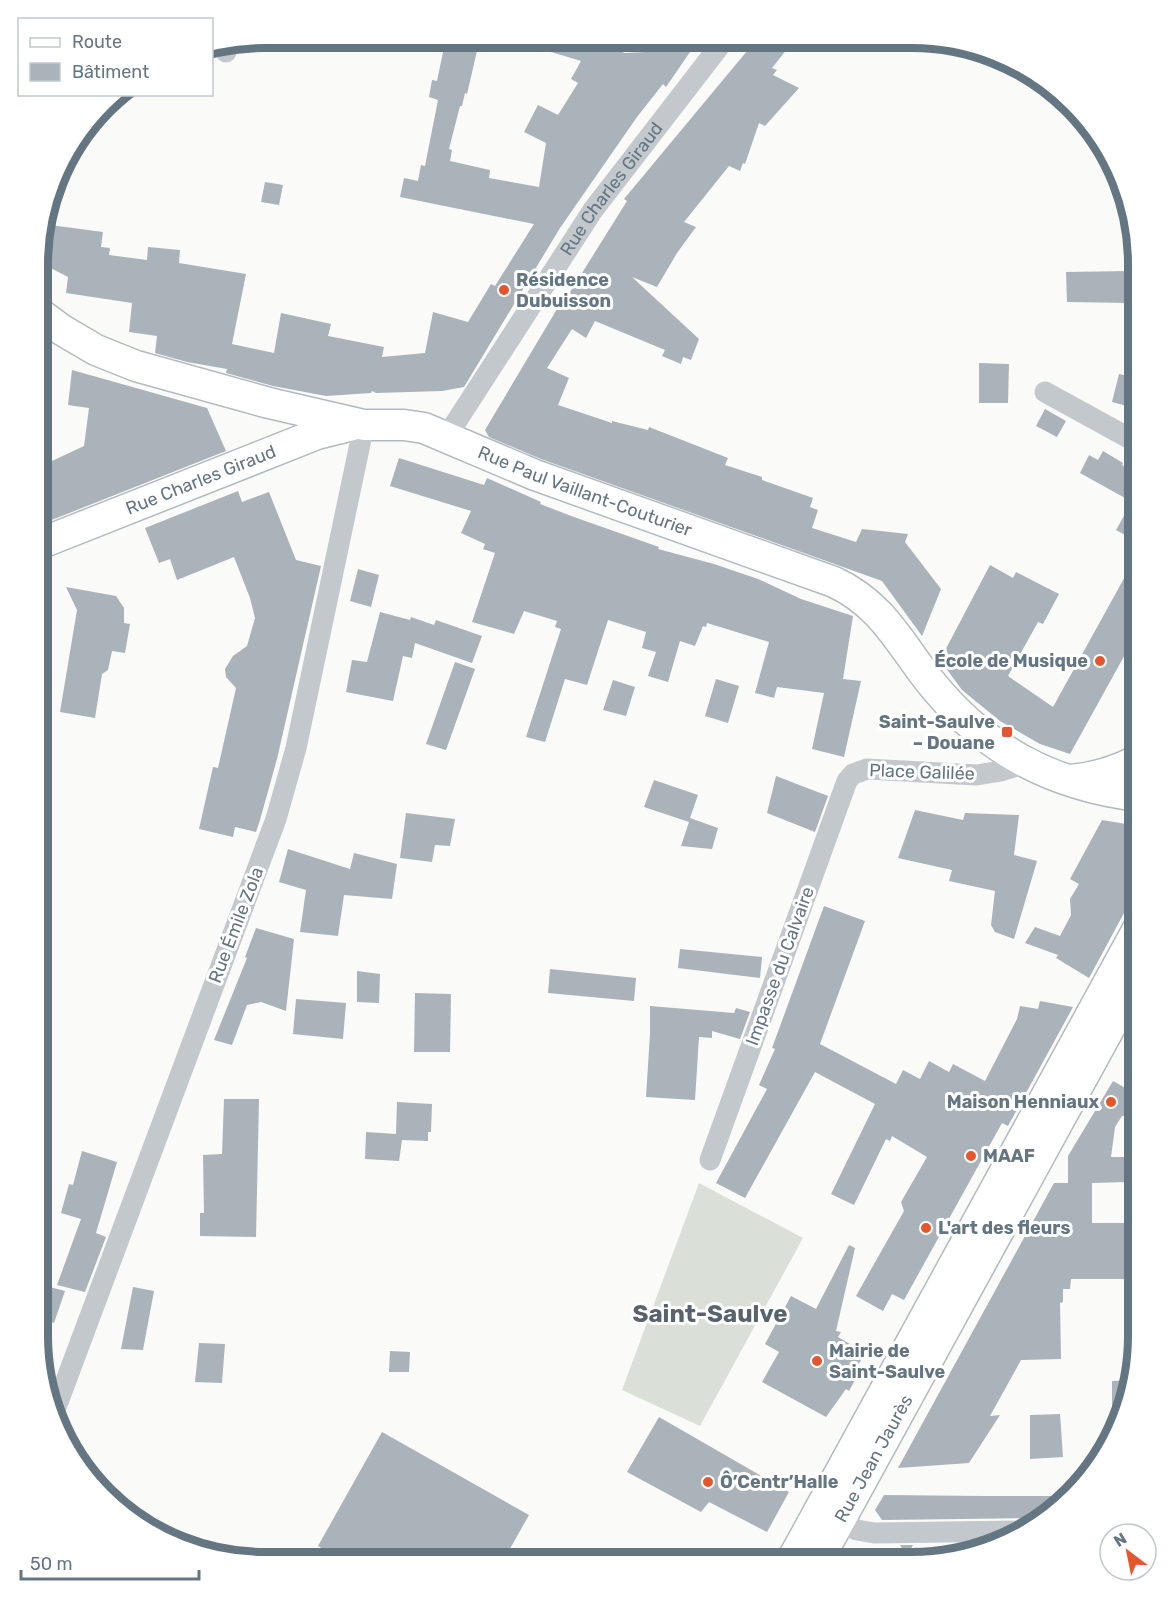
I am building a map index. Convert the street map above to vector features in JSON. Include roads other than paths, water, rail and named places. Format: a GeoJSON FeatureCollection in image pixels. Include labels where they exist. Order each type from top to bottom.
{"type":"FeatureCollection","features":[{"type":"Feature","properties":{"kind":"street","name":"Rue Charles Giraud"},"geometry":{"type":"LineString","coordinates":[[447,436],[593,210],[718,48]]}},
{"type":"Feature","properties":{"kind":"street","name":"Rue Paul Vaillant-Couturier"},"geometry":{"type":"LineString","coordinates":[[48,320],[96,350],[136,366],[269,403],[364,424],[415,426],[447,436],[535,475],[847,588],[876,610],[930,681],[975,728],[999,748],[1026,763],[1096,790],[1128,795]]}},
{"type":"Feature","properties":{"kind":"street"},"geometry":{"type":"LineString","coordinates":[[1045,392],[1128,438]]}},
{"type":"Feature","properties":{"kind":"street","name":"Rue Charles Giraud"},"geometry":{"type":"LineString","coordinates":[[48,540],[317,434],[341,427],[364,424]]}},
{"type":"Feature","properties":{"kind":"street","name":"Rue Émile Zola"},"geometry":{"type":"LineString","coordinates":[[58,1402],[276,819],[296,748],[364,424]]}},
{"type":"Feature","properties":{"kind":"street","name":"Place Galilée"},"geometry":{"type":"LineString","coordinates":[[853,774],[876,768],[977,775],[1001,771],[1026,763]]}},
{"type":"Feature","properties":{"kind":"street"},"geometry":{"type":"LineString","coordinates":[[1070,780],[1100,775],[1128,764]]}},
{"type":"Feature","properties":{"kind":"street","name":"Impasse du Calvaire"},"geometry":{"type":"LineString","coordinates":[[710,1160],[843,788],[853,774]]}},
{"type":"Feature","properties":{"kind":"street","name":"Rue Jean Jaurès"},"geometry":{"type":"LineString","coordinates":[[820,1552],[828,1518],[913,1343],[1128,947]]}},
{"type":"Feature","properties":{"kind":"street","name":"Rue Jean Jaurès"},"geometry":{"type":"LineString","coordinates":[[799,1552],[828,1518],[1128,993]]}},
{"type":"Feature","properties":{"kind":"street"},"geometry":{"type":"LineString","coordinates":[[828,1518],[857,1530],[874,1533],[1005,1531]]}},
{"type":"Feature","properties":{"kind":"place","name":"Résidence Dubuisson"},"geometry":{"type":"Point","coordinates":[504,290]}},
{"type":"Feature","properties":{"kind":"place","name":"École de Musique"},"geometry":{"type":"Point","coordinates":[1100,661]}},
{"type":"Feature","properties":{"kind":"place","name":"Saint-Saulve – Douane"},"geometry":{"type":"Point","coordinates":[1007,732]}},
{"type":"Feature","properties":{"kind":"place","name":"Maison Henniaux"},"geometry":{"type":"Point","coordinates":[1111,1102]}},
{"type":"Feature","properties":{"kind":"place","name":"MAAF"},"geometry":{"type":"Point","coordinates":[971,1156]}},
{"type":"Feature","properties":{"kind":"place","name":"L'art des fleurs"},"geometry":{"type":"Point","coordinates":[926,1228]}},
{"type":"Feature","properties":{"kind":"place","name":"Mairie de Saint-Saulve"},"geometry":{"type":"Point","coordinates":[817,1361]}},
{"type":"Feature","properties":{"kind":"place","name":"Ô’Centr’Halle"},"geometry":{"type":"Point","coordinates":[708,1482]}},
{"type":"Feature","properties":{"kind":"district","name":"Saint-Saulve"},"geometry":{"type":"Point","coordinates":[710,1314]}}]}
